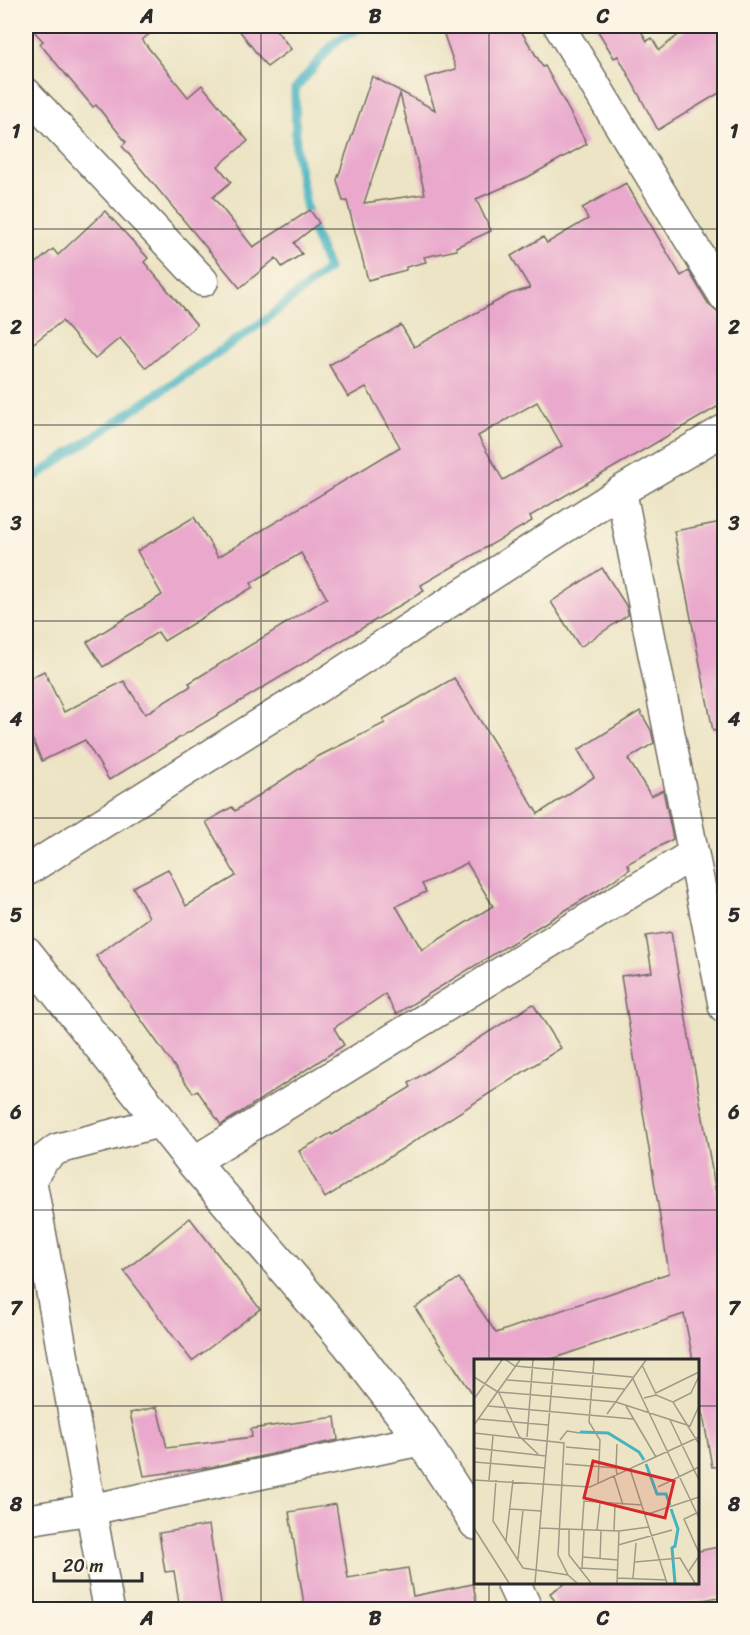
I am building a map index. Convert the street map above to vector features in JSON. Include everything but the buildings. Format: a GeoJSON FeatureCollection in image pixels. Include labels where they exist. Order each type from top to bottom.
{"type":"FeatureCollection","features":[{"type":"Feature","properties":{"kind":"street"},"geometry":{"type":"LineString","coordinates":[[559,26],[724,296]]}},
{"type":"Feature","properties":{"kind":"street"},"geometry":{"type":"LineString","coordinates":[[26,93],[203,281]]}},
{"type":"Feature","properties":{"kind":"street"},"geometry":{"type":"LineString","coordinates":[[26,871],[314,690],[621,491],[724,430]]}},
{"type":"Feature","properties":{"kind":"street"},"geometry":{"type":"LineString","coordinates":[[621,491],[724,1007]]}},
{"type":"Feature","properties":{"kind":"street"},"geometry":{"type":"LineString","coordinates":[[193,1162],[693,854]]}},
{"type":"Feature","properties":{"kind":"street"},"geometry":{"type":"LineString","coordinates":[[26,953],[193,1162],[348,1343],[422,1440],[474,1520]]}},
{"type":"Feature","properties":{"kind":"street"},"geometry":{"type":"LineString","coordinates":[[109,1610],[93,1509],[28,1179],[44,1159],[57,1149],[160,1122]]}},
{"type":"Feature","properties":{"kind":"street"},"geometry":{"type":"LineString","coordinates":[[26,1520],[93,1509],[422,1440]]}},
{"type":"Feature","properties":{"kind":"street"},"geometry":{"type":"LineString","coordinates":[[514,1584],[526,1610]]}},
{"type":"Feature","properties":{"kind":"waterway"},"geometry":{"type":"LineString","coordinates":[[26,483],[264,321],[328,269],[309,220],[296,151],[295,89],[336,41],[363,26]]}}]}
